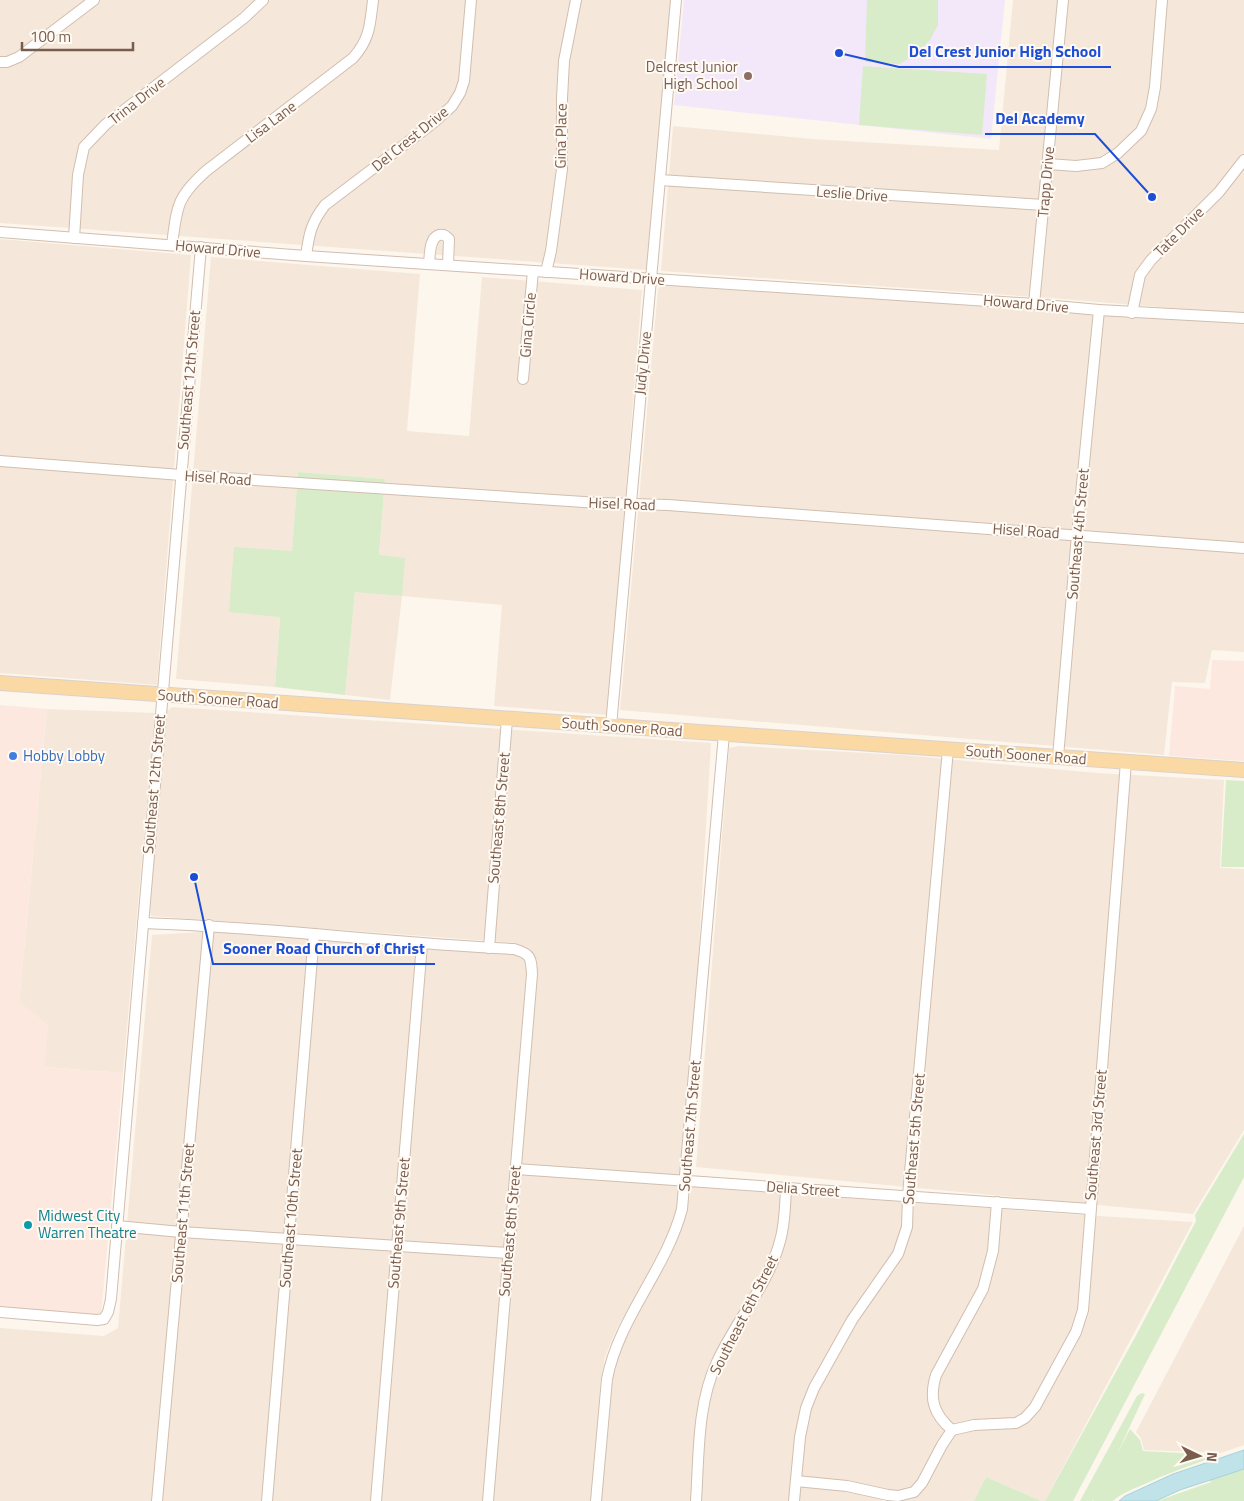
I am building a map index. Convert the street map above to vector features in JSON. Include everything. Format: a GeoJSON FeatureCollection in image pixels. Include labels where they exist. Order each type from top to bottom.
{"type":"FeatureCollection","features":[{"type":"Feature","properties":{"kind":"main road","name":"South Sooner Road"},"geometry":{"type":"LineString","coordinates":[[0,684],[1244,770]]}},
{"type":"Feature","properties":{"kind":"street"},"geometry":{"type":"LineString","coordinates":[[0,62],[7,62],[19,57],[94,0]]}},
{"type":"Feature","properties":{"kind":"street","name":"Trina Drive"},"geometry":{"type":"LineString","coordinates":[[74,238],[78,175],[84,147],[106,124],[244,18],[263,0]]}},
{"type":"Feature","properties":{"kind":"street","name":"Lisa Lane"},"geometry":{"type":"LineString","coordinates":[[172,245],[177,209],[182,197],[192,184],[353,58],[363,47],[368,34],[373,0]]}},
{"type":"Feature","properties":{"kind":"street","name":"Del Crest Drive"},"geometry":{"type":"LineString","coordinates":[[306,256],[310,230],[316,217],[325,205],[433,123],[452,106],[460,93],[464,81],[471,0]]}},
{"type":"Feature","properties":{"kind":"street","name":"Gina Place"},"geometry":{"type":"LineString","coordinates":[[546,272],[551,251],[562,169],[564,61],[576,0]]}},
{"type":"Feature","properties":{"kind":"street","name":"Judy Drive"},"geometry":{"type":"LineString","coordinates":[[611,726],[676,0]]}},
{"type":"Feature","properties":{"kind":"street","name":"Trapp Drive"},"geometry":{"type":"LineString","coordinates":[[1034,304],[1062,0]]}},
{"type":"Feature","properties":{"kind":"street"},"geometry":{"type":"LineString","coordinates":[[1048,164],[1076,166],[1102,163],[1118,153],[1141,131],[1151,109],[1155,87],[1162,0]]}},
{"type":"Feature","properties":{"kind":"street","name":"Tate Drive"},"geometry":{"type":"LineString","coordinates":[[1132,313],[1140,275],[1151,260],[1219,192],[1244,160]]}},
{"type":"Feature","properties":{"kind":"street","name":"Leslie Drive"},"geometry":{"type":"LineString","coordinates":[[660,180],[1044,205]]}},
{"type":"Feature","properties":{"kind":"street","name":"Howard Drive"},"geometry":{"type":"LineString","coordinates":[[0,232],[448,266],[1034,304],[1132,313],[1244,318]]}},
{"type":"Feature","properties":{"kind":"street"},"geometry":{"type":"LineString","coordinates":[[429,264],[432,240],[442,234],[446,235],[449,239],[448,266]]}},
{"type":"Feature","properties":{"kind":"street","name":"Southeast 12th Street"},"geometry":{"type":"LineString","coordinates":[[0,1312],[97,1320],[104,1319],[111,1299],[201,247]]}},
{"type":"Feature","properties":{"kind":"street","name":"Gina Circle"},"geometry":{"type":"LineString","coordinates":[[523,379],[533,271]]}},
{"type":"Feature","properties":{"kind":"street","name":"Southeast 4th Street"},"geometry":{"type":"LineString","coordinates":[[1058,757],[1099,310]]}},
{"type":"Feature","properties":{"kind":"street","name":"Hisel Road"},"geometry":{"type":"LineString","coordinates":[[0,461],[1244,548]]}},
{"type":"Feature","properties":{"kind":"street","name":"Southeast 8th Street"},"geometry":{"type":"LineString","coordinates":[[488,1501],[532,974],[532,960],[526,953],[514,949],[489,948],[507,719]]}},
{"type":"Feature","properties":{"kind":"street","name":"Southeast 7th Street"},"geometry":{"type":"LineString","coordinates":[[596,1501],[610,1362],[625,1327],[671,1242],[682,1209],[724,734]]}},
{"type":"Feature","properties":{"kind":"street","name":"Southeast 5th Street"},"geometry":{"type":"LineString","coordinates":[[794,1501],[801,1426],[814,1388],[852,1320],[898,1254],[907,1227],[908,1195],[948,749]]}},
{"type":"Feature","properties":{"kind":"street","name":"Southeast 3rd Street"},"geometry":{"type":"LineString","coordinates":[[952,1430],[974,1424],[1016,1423],[1025,1418],[1035,1407],[1076,1332],[1083,1310],[1126,762]]}},
{"type":"Feature","properties":{"kind":"street"},"geometry":{"type":"LineString","coordinates":[[143,923],[209,925],[489,948]]}},
{"type":"Feature","properties":{"kind":"street","name":"Southeast 11th Street"},"geometry":{"type":"LineString","coordinates":[[157,1501],[209,925]]}},
{"type":"Feature","properties":{"kind":"street","name":"Southeast 10th Street"},"geometry":{"type":"LineString","coordinates":[[267,1501],[314,934]]}},
{"type":"Feature","properties":{"kind":"street","name":"Southeast 9th Street"},"geometry":{"type":"LineString","coordinates":[[376,1501],[422,944]]}},
{"type":"Feature","properties":{"kind":"street","name":"Delia Street"},"geometry":{"type":"LineString","coordinates":[[516,1168],[1090,1209]]}},
{"type":"Feature","properties":{"kind":"street","name":"Southeast 6th Street"},"geometry":{"type":"LineString","coordinates":[[696,1501],[702,1413],[708,1384],[716,1363],[765,1277],[780,1243],[784,1226],[786,1188]]}},
{"type":"Feature","properties":{"kind":"street"},"geometry":{"type":"LineString","coordinates":[[796,1481],[847,1486],[893,1495],[914,1492],[922,1483],[942,1444],[952,1430],[936,1412],[933,1387],[936,1375],[983,1289],[993,1250],[997,1202]]}},
{"type":"Feature","properties":{"kind":"street"},"geometry":{"type":"LineString","coordinates":[[117,1226],[508,1254]]}},
{"type":"Feature","properties":{"kind":"shaded area"},"geometry":{"type":"Polygon","coordinates":[[[0,0],[671,0],[647,270],[0,223],[0,0]]]}},
{"type":"Feature","properties":{"kind":"shaded area"},"geometry":{"type":"Polygon","coordinates":[[[684,0],[1005,0],[991,139],[674,105],[684,0]]]}},
{"type":"Feature","properties":{"kind":"shaded area"},"geometry":{"type":"Polygon","coordinates":[[[1013,0],[1244,0],[1244,314],[1050,298],[661,271],[673,126],[812,139],[999,150],[1013,0]]]}},
{"type":"Feature","properties":{"kind":"shaded area"},"geometry":{"type":"Polygon","coordinates":[[[0,239],[191,255],[157,685],[0,673],[0,239]]]}},
{"type":"Feature","properties":{"kind":"shaded area"},"geometry":{"type":"Polygon","coordinates":[[[211,257],[420,274],[407,431],[469,436],[482,277],[642,290],[608,715],[494,706],[502,605],[402,596],[379,555],[385,479],[298,472],[292,552],[280,616],[275,687],[176,679],[211,257]]]}},
{"type":"Feature","properties":{"kind":"shaded area"},"geometry":{"type":"Polygon","coordinates":[[[663,283],[1244,323],[1244,652],[1212,650],[1205,683],[1172,682],[1164,755],[620,710],[658,289],[663,283]]]}},
{"type":"Feature","properties":{"kind":"shaded area"},"geometry":{"type":"Polygon","coordinates":[[[355,591],[402,596],[390,700],[345,695],[355,591]]]}},
{"type":"Feature","properties":{"kind":"shaded area"},"geometry":{"type":"Polygon","coordinates":[[[1212,660],[1244,661],[1244,761],[1169,756],[1175,686],[1210,689],[1212,660]]]}},
{"type":"Feature","properties":{"kind":"shaded area"},"geometry":{"type":"Polygon","coordinates":[[[0,705],[47,709],[19,1002],[48,1025],[44,1067],[123,1073],[101,1316],[0,1308],[0,705]]]}},
{"type":"Feature","properties":{"kind":"shaded area"},"geometry":{"type":"Polygon","coordinates":[[[172,707],[711,743],[698,964],[676,1214],[660,1252],[617,1328],[605,1357],[601,1378],[591,1501],[0,1501],[0,1328],[104,1336],[118,1328],[152,935],[217,931],[430,949],[516,954],[516,943],[151,916],[165,713],[172,707]]]}},
{"type":"Feature","properties":{"kind":"shaded area"},"geometry":{"type":"Polygon","coordinates":[[[47,709],[155,713],[123,1073],[43,1067],[47,1025],[19,1002],[47,709]]]}},
{"type":"Feature","properties":{"kind":"shaded area"},"geometry":{"type":"Polygon","coordinates":[[[739,746],[903,755],[1097,773],[1224,780],[1220,868],[1244,869],[1244,1130],[1193,1214],[696,1167],[729,748],[739,746]]]}},
{"type":"Feature","properties":{"kind":"shaded area"},"geometry":{"type":"Polygon","coordinates":[[[692,1187],[1193,1222],[1045,1501],[1041,1501],[986,1477],[974,1501],[900,1501],[899,1499],[884,1497],[883,1501],[601,1501],[613,1377],[624,1338],[683,1225],[692,1187]]]}},
{"type":"Feature","properties":{"kind":"shaded area"},"geometry":{"type":"Polygon","coordinates":[[[1244,1226],[1244,1445],[1221,1453],[1144,1450],[1141,1438],[1136,1432],[1244,1226]]]}},
{"type":"Feature","properties":{"kind":"green space"},"geometry":{"type":"Polygon","coordinates":[[[867,0],[938,0],[938,25],[930,40],[914,56],[899,64],[865,62],[867,0]]]}},
{"type":"Feature","properties":{"kind":"green space"},"geometry":{"type":"Polygon","coordinates":[[[863,66],[987,74],[982,135],[859,125],[863,66]]]}},
{"type":"Feature","properties":{"kind":"green space"},"geometry":{"type":"Polygon","coordinates":[[[298,472],[385,479],[379,555],[405,558],[402,596],[355,592],[345,695],[275,687],[280,617],[229,612],[234,547],[292,551],[298,472]]]}},
{"type":"Feature","properties":{"kind":"green space"},"geometry":{"type":"Polygon","coordinates":[[[1226,780],[1244,781],[1244,867],[1221,867],[1226,780]]]}},
{"type":"Feature","properties":{"kind":"green space"},"geometry":{"type":"Polygon","coordinates":[[[1244,1134],[1244,1177],[1073,1501],[1045,1501],[1139,1330],[1196,1221],[1195,1215],[1244,1134]]]}},
{"type":"Feature","properties":{"kind":"green space"},"geometry":{"type":"Polygon","coordinates":[[[1142,1393],[1145,1394],[1117,1454],[1130,1429],[1140,1440],[1143,1451],[1220,1455],[1180,1469],[1126,1492],[1113,1501],[1093,1501],[1094,1499],[1092,1501],[1080,1501],[1137,1396],[1142,1393]]]}},
{"type":"Feature","properties":{"kind":"green space"},"geometry":{"type":"Polygon","coordinates":[[[1244,1469],[1244,1501],[1157,1501],[1211,1482],[1209,1480],[1244,1469]]]}},
{"type":"Feature","properties":{"kind":"green space"},"geometry":{"type":"Polygon","coordinates":[[[986,1477],[1041,1501],[974,1501],[986,1477]]]}},
{"type":"Feature","properties":{"kind":"water"},"geometry":{"type":"Polygon","coordinates":[[[1244,1450],[1244,1469],[1180,1490],[1156,1501],[1119,1501],[1125,1496],[1173,1474],[1244,1450]]]}},
{"type":"Feature","properties":{"kind":"place","name":"Del Crest Junior High School"},"geometry":{"type":"Point","coordinates":[839,53]}},
{"type":"Feature","properties":{"kind":"place","name":"Delcrest Junior High School"},"geometry":{"type":"Point","coordinates":[748,76]}},
{"type":"Feature","properties":{"kind":"place","name":"Del Academy"},"geometry":{"type":"Point","coordinates":[1152,197]}},
{"type":"Feature","properties":{"kind":"place","name":"Hobby Lobby"},"geometry":{"type":"Point","coordinates":[13,756]}},
{"type":"Feature","properties":{"kind":"place","name":"Sooner Road Church of Christ"},"geometry":{"type":"Point","coordinates":[194,877]}},
{"type":"Feature","properties":{"kind":"place","name":"Midwest City Warren Theatre"},"geometry":{"type":"Point","coordinates":[28,1225]}}]}
